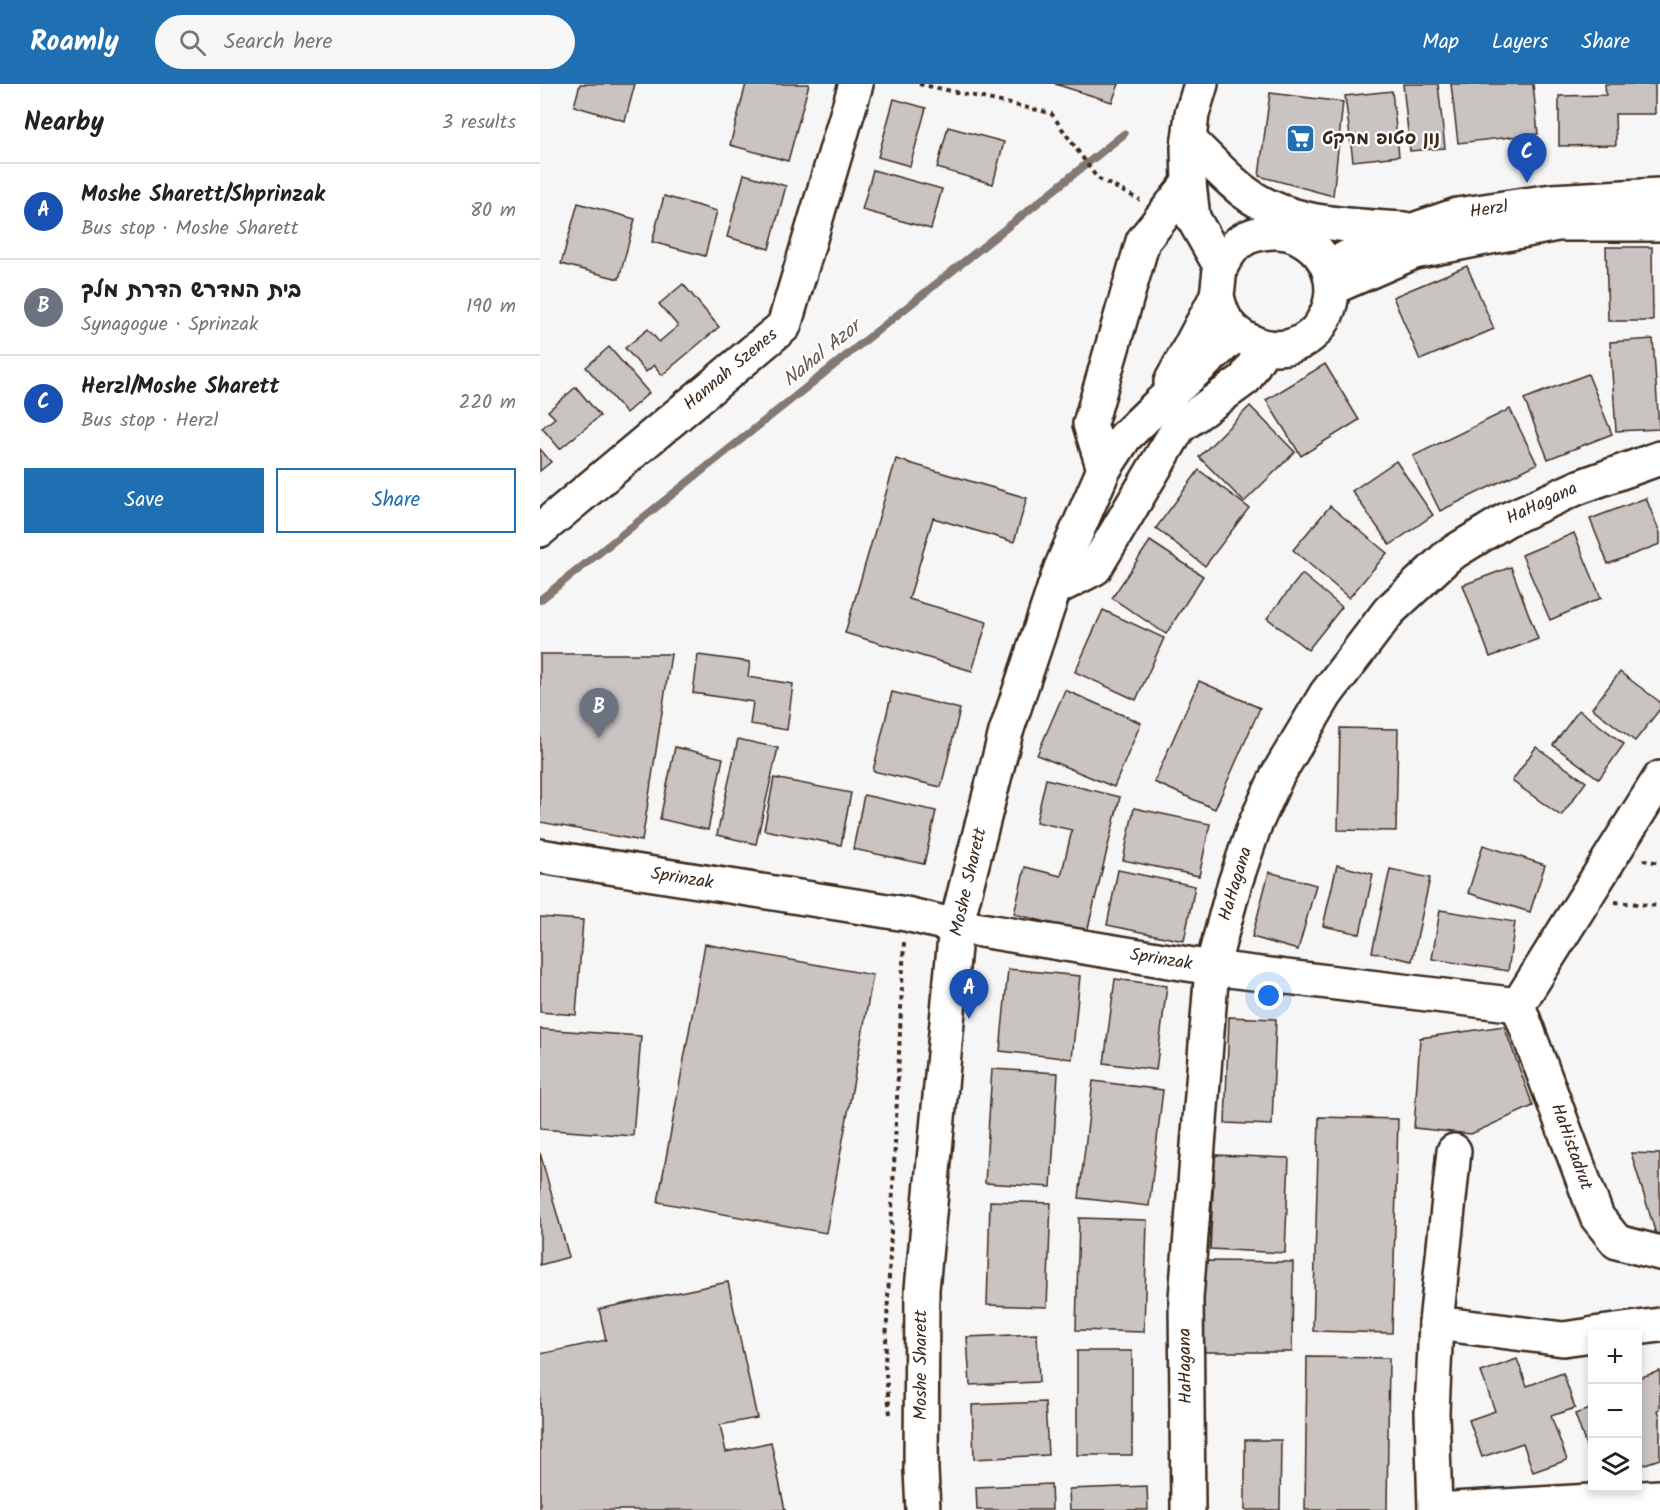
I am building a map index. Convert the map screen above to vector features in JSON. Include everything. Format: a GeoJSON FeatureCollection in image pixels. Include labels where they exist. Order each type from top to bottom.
{"type":"FeatureCollection","features":[{"type":"Feature","properties":{"kind":"street","name":"Hannah Szenes"},"geometry":{"type":"LineString","coordinates":[[540,530],[784,326],[856,84]]}},
{"type":"Feature","properties":{"kind":"street"},"geometry":{"type":"LineString","coordinates":[[1104,469],[1090,424],[1143,241],[1182,197],[1192,114],[1201,84]]}},
{"type":"Feature","properties":{"kind":"street"},"geometry":{"type":"LineString","coordinates":[[1189,140],[1244,192],[1281,212],[1332,223],[1415,229]]}},
{"type":"Feature","properties":{"kind":"street","name":"Herzl"},"geometry":{"type":"LineString","coordinates":[[1330,277],[1378,242],[1457,215],[1552,201],[1660,195]]}},
{"type":"Feature","properties":{"kind":"street"},"geometry":{"type":"LineString","coordinates":[[1182,197],[1240,241]]}},
{"type":"Feature","properties":{"kind":"street"},"geometry":{"type":"LineString","coordinates":[[1182,197],[1219,282],[1221,313],[1250,341],[1285,348],[1304,340],[1320,327],[1330,308],[1330,277],[1315,249],[1297,236],[1275,232],[1240,241],[1219,282]]}},
{"type":"Feature","properties":{"kind":"street","name":"Herzl"},"geometry":{"type":"LineString","coordinates":[[1330,277],[1414,252],[1557,224],[1660,224]]}},
{"type":"Feature","properties":{"kind":"street","name":"Moshe Sharett"},"geometry":{"type":"LineString","coordinates":[[1160,403],[1219,282]]}},
{"type":"Feature","properties":{"kind":"street"},"geometry":{"type":"LineString","coordinates":[[1054,589],[1095,568],[1179,428],[1245,379],[1250,341]]}},
{"type":"Feature","properties":{"kind":"street","name":"Moshe Sharett"},"geometry":{"type":"LineString","coordinates":[[923,1510],[921,1470],[922,1289],[956,926],[1006,732],[1054,589],[1104,469],[1125,437],[1160,403],[1250,341]]}},
{"type":"Feature","properties":{"kind":"street","name":"HaHagana"},"geometry":{"type":"LineString","coordinates":[[1188,1510],[1186,1298],[1212,968],[1234,886],[1254,827],[1277,776],[1326,694],[1389,611],[1449,555],[1506,520],[1579,487],[1660,458]]}},
{"type":"Feature","properties":{"kind":"street"},"geometry":{"type":"LineString","coordinates":[[1518,1005],[1660,778]]}},
{"type":"Feature","properties":{"kind":"street","name":"Sprinzak"},"geometry":{"type":"LineString","coordinates":[[541,856],[906,914],[956,926],[1212,968],[1518,1005]]}},
{"type":"Feature","properties":{"kind":"street","name":"HaHistadrut"},"geometry":{"type":"LineString","coordinates":[[1518,1005],[1597,1217],[1617,1242],[1660,1253]]}},
{"type":"Feature","properties":{"kind":"street"},"geometry":{"type":"LineString","coordinates":[[1454,1151],[1436,1323],[1432,1412],[1435,1510],[1660,1497]]}},
{"type":"Feature","properties":{"kind":"street"},"geometry":{"type":"LineString","coordinates":[[1436,1323],[1563,1339],[1588,1336]]}},
{"type":"Feature","properties":{"kind":"street"},"geometry":{"type":"LineString","coordinates":[[1626,1330],[1660,1325]]}},
{"type":"Feature","properties":{"kind":"path"},"geometry":{"type":"LineString","coordinates":[[919,84],[1051,113],[1097,178],[1182,197]]}},
{"type":"Feature","properties":{"kind":"path"},"geometry":{"type":"LineString","coordinates":[[1584,899],[1660,906]]}},
{"type":"Feature","properties":{"kind":"path"},"geometry":{"type":"LineString","coordinates":[[891,1421],[885,1365],[906,914]]}},
{"type":"Feature","properties":{"kind":"building"},"geometry":{"type":"Polygon","coordinates":[[[580,84],[635,84],[625,121],[574,106],[580,84]]]}},
{"type":"Feature","properties":{"kind":"building"},"geometry":{"type":"Polygon","coordinates":[[[746,84],[809,84],[788,161],[730,145],[746,84]]]}},
{"type":"Feature","properties":{"kind":"building"},"geometry":{"type":"Polygon","coordinates":[[[1055,84],[1119,84],[1112,102],[1055,84]]]}},
{"type":"Feature","properties":{"kind":"building"},"geometry":{"type":"Polygon","coordinates":[[[1403,84],[1438,84],[1445,148],[1410,151],[1403,84]]]}},
{"type":"Feature","properties":{"kind":"building"},"geometry":{"type":"Polygon","coordinates":[[[1451,84],[1533,84],[1538,134],[1458,143],[1451,84]]]}},
{"type":"Feature","properties":{"kind":"building"},"geometry":{"type":"Polygon","coordinates":[[[1605,84],[1655,84],[1655,114],[1615,114],[1616,145],[1559,146],[1559,96],[1606,95],[1605,84]]]}},
{"type":"Feature","properties":{"kind":"building"},"geometry":{"type":"Polygon","coordinates":[[[1392,91],[1399,156],[1353,161],[1345,96],[1392,91]]]}},
{"type":"Feature","properties":{"kind":"building","name":"נון סטופ מרקט"},"geometry":{"type":"Polygon","coordinates":[[[1270,93],[1343,102],[1333,196],[1259,176],[1270,93]]]}},
{"type":"Feature","properties":{"kind":"building"},"geometry":{"type":"Polygon","coordinates":[[[894,99],[926,108],[910,166],[878,157],[894,99]]]}},
{"type":"Feature","properties":{"kind":"building"},"geometry":{"type":"Polygon","coordinates":[[[948,127],[1004,142],[993,184],[937,168],[948,127]]]}},
{"type":"Feature","properties":{"kind":"building"},"geometry":{"type":"Polygon","coordinates":[[[873,170],[942,189],[931,229],[862,210],[873,170]]]}},
{"type":"Feature","properties":{"kind":"building"},"geometry":{"type":"Polygon","coordinates":[[[744,174],[786,186],[769,249],[727,237],[744,174]]]}},
{"type":"Feature","properties":{"kind":"building"},"geometry":{"type":"Polygon","coordinates":[[[664,196],[717,211],[705,256],[652,242],[664,196]]]}},
{"type":"Feature","properties":{"kind":"building"},"geometry":{"type":"Polygon","coordinates":[[[578,203],[635,219],[619,279],[561,264],[578,203]]]}},
{"type":"Feature","properties":{"kind":"building"},"geometry":{"type":"Polygon","coordinates":[[[1606,247],[1652,247],[1653,321],[1608,321],[1606,247]]]}},
{"type":"Feature","properties":{"kind":"building"},"geometry":{"type":"Polygon","coordinates":[[[1467,266],[1494,329],[1420,360],[1393,297],[1467,266]]]}},
{"type":"Feature","properties":{"kind":"building"},"geometry":{"type":"Polygon","coordinates":[[[683,284],[719,327],[662,375],[654,365],[646,372],[625,348],[648,329],[659,342],[678,326],[659,304],[683,284]]]}},
{"type":"Feature","properties":{"kind":"building"},"geometry":{"type":"Polygon","coordinates":[[[1653,339],[1659,429],[1616,431],[1610,342],[1653,339]]]}},
{"type":"Feature","properties":{"kind":"building"},"geometry":{"type":"Polygon","coordinates":[[[609,347],[649,393],[626,413],[586,367],[609,347]]]}},
{"type":"Feature","properties":{"kind":"building"},"geometry":{"type":"Polygon","coordinates":[[[1325,364],[1359,420],[1301,456],[1266,400],[1325,364]]]}},
{"type":"Feature","properties":{"kind":"building"},"geometry":{"type":"Polygon","coordinates":[[[1588,374],[1612,434],[1548,459],[1524,399],[1588,374]]]}},
{"type":"Feature","properties":{"kind":"building"},"geometry":{"type":"Polygon","coordinates":[[[576,387],[600,416],[560,449],[542,428],[555,418],[548,411],[576,387]]]}},
{"type":"Feature","properties":{"kind":"building"},"geometry":{"type":"Polygon","coordinates":[[[1250,406],[1295,452],[1244,502],[1199,457],[1250,406]]]}},
{"type":"Feature","properties":{"kind":"building"},"geometry":{"type":"Polygon","coordinates":[[[1510,409],[1537,464],[1440,511],[1413,456],[1510,409]]]}},
{"type":"Feature","properties":{"kind":"building"},"geometry":{"type":"Polygon","coordinates":[[[540,449],[551,462],[540,471],[540,449]]]}},
{"type":"Feature","properties":{"kind":"building"},"geometry":{"type":"Polygon","coordinates":[[[896,459],[1027,498],[1014,542],[933,518],[909,599],[987,622],[972,671],[845,633],[896,459]]]}},
{"type":"Feature","properties":{"kind":"building"},"geometry":{"type":"Polygon","coordinates":[[[1396,461],[1433,515],[1390,545],[1352,491],[1396,461]]]}},
{"type":"Feature","properties":{"kind":"building"},"geometry":{"type":"Polygon","coordinates":[[[1199,470],[1249,508],[1205,566],[1156,528],[1199,470]]]}},
{"type":"Feature","properties":{"kind":"building"},"geometry":{"type":"Polygon","coordinates":[[[1646,498],[1660,533],[1660,544],[1608,564],[1590,519],[1646,498]]]}},
{"type":"Feature","properties":{"kind":"building"},"geometry":{"type":"Polygon","coordinates":[[[1330,506],[1387,553],[1349,598],[1293,550],[1330,506]]]}},
{"type":"Feature","properties":{"kind":"building"},"geometry":{"type":"Polygon","coordinates":[[[1574,533],[1601,598],[1550,620],[1522,555],[1574,533]]]}},
{"type":"Feature","properties":{"kind":"building"},"geometry":{"type":"Polygon","coordinates":[[[1150,541],[1203,576],[1166,634],[1112,598],[1150,541]]]}},
{"type":"Feature","properties":{"kind":"building"},"geometry":{"type":"Polygon","coordinates":[[[1511,567],[1538,639],[1490,657],[1463,585],[1511,567]]]}},
{"type":"Feature","properties":{"kind":"building"},"geometry":{"type":"Polygon","coordinates":[[[1302,574],[1342,607],[1308,650],[1267,618],[1302,574]]]}},
{"type":"Feature","properties":{"kind":"building"},"geometry":{"type":"Polygon","coordinates":[[[1103,610],[1164,638],[1136,700],[1075,672],[1103,610]]]}},
{"type":"Feature","properties":{"kind":"building"},"geometry":{"type":"Polygon","coordinates":[[[540,654],[671,654],[642,841],[540,822],[540,654]]]}},
{"type":"Feature","properties":{"kind":"building"},"geometry":{"type":"Polygon","coordinates":[[[698,655],[750,662],[748,677],[793,684],[787,730],[750,724],[753,702],[693,693],[698,655]]]}},
{"type":"Feature","properties":{"kind":"building"},"geometry":{"type":"Polygon","coordinates":[[[1620,672],[1660,702],[1660,709],[1635,741],[1592,708],[1620,672]]]}},
{"type":"Feature","properties":{"kind":"building"},"geometry":{"type":"Polygon","coordinates":[[[1199,681],[1260,708],[1215,809],[1154,782],[1199,681]]]}},
{"type":"Feature","properties":{"kind":"building"},"geometry":{"type":"Polygon","coordinates":[[[1065,690],[1141,723],[1114,787],[1037,755],[1065,690]]]}},
{"type":"Feature","properties":{"kind":"building"},"geometry":{"type":"Polygon","coordinates":[[[892,692],[960,709],[941,787],[873,771],[892,692]]]}},
{"type":"Feature","properties":{"kind":"building"},"geometry":{"type":"Polygon","coordinates":[[[1579,710],[1624,744],[1599,779],[1553,745],[1579,710]]]}},
{"type":"Feature","properties":{"kind":"building"},"geometry":{"type":"Polygon","coordinates":[[[1340,728],[1398,729],[1396,831],[1338,830],[1340,728]]]}},
{"type":"Feature","properties":{"kind":"building"},"geometry":{"type":"Polygon","coordinates":[[[738,739],[778,748],[756,844],[717,835],[738,739]]]}},
{"type":"Feature","properties":{"kind":"building"},"geometry":{"type":"Polygon","coordinates":[[[675,747],[723,758],[708,830],[660,819],[675,747]]]}},
{"type":"Feature","properties":{"kind":"building"},"geometry":{"type":"Polygon","coordinates":[[[1536,747],[1586,782],[1561,816],[1512,781],[1536,747]]]}},
{"type":"Feature","properties":{"kind":"building"},"geometry":{"type":"Polygon","coordinates":[[[774,778],[851,793],[841,845],[764,830],[774,778]]]}},
{"type":"Feature","properties":{"kind":"building"},"geometry":{"type":"Polygon","coordinates":[[[1046,779],[1120,797],[1087,932],[1014,914],[1025,867],[1061,876],[1072,830],[1036,822],[1046,779]]]}},
{"type":"Feature","properties":{"kind":"building"},"geometry":{"type":"Polygon","coordinates":[[[864,795],[936,811],[924,864],[853,849],[864,795]]]}},
{"type":"Feature","properties":{"kind":"building"},"geometry":{"type":"Polygon","coordinates":[[[1134,808],[1210,824],[1199,876],[1123,860],[1134,808]]]}},
{"type":"Feature","properties":{"kind":"building"},"geometry":{"type":"Polygon","coordinates":[[[1483,845],[1545,865],[1530,912],[1468,893],[1483,845]]]}},
{"type":"Feature","properties":{"kind":"building"},"geometry":{"type":"Polygon","coordinates":[[[1337,865],[1373,874],[1360,934],[1323,926],[1337,865]]]}},
{"type":"Feature","properties":{"kind":"building"},"geometry":{"type":"Polygon","coordinates":[[[1390,869],[1430,878],[1412,961],[1372,952],[1390,869]]]}},
{"type":"Feature","properties":{"kind":"building"},"geometry":{"type":"Polygon","coordinates":[[[1118,870],[1195,886],[1184,941],[1107,925],[1118,870]]]}},
{"type":"Feature","properties":{"kind":"building"},"geometry":{"type":"Polygon","coordinates":[[[1269,872],[1316,885],[1298,950],[1252,937],[1269,872]]]}},
{"type":"Feature","properties":{"kind":"building"},"geometry":{"type":"Polygon","coordinates":[[[1440,910],[1515,922],[1508,971],[1432,959],[1440,910]]]}},
{"type":"Feature","properties":{"kind":"building"},"geometry":{"type":"Polygon","coordinates":[[[540,917],[583,920],[576,1015],[540,1012],[540,917]]]}},
{"type":"Feature","properties":{"kind":"building"},"geometry":{"type":"Polygon","coordinates":[[[705,944],[873,975],[826,1233],[658,1202],[705,944]]]}},
{"type":"Feature","properties":{"kind":"building"},"geometry":{"type":"Polygon","coordinates":[[[1008,969],[1080,976],[1072,1059],[1000,1051],[1008,969]]]}},
{"type":"Feature","properties":{"kind":"building"},"geometry":{"type":"Polygon","coordinates":[[[1115,979],[1167,986],[1156,1070],[1104,1063],[1115,979]]]}},
{"type":"Feature","properties":{"kind":"building"},"geometry":{"type":"Polygon","coordinates":[[[1229,1017],[1276,1019],[1272,1125],[1225,1123],[1229,1017]]]}},
{"type":"Feature","properties":{"kind":"building"},"geometry":{"type":"Polygon","coordinates":[[[1504,1026],[1533,1106],[1471,1134],[1414,1128],[1420,1038],[1504,1026]]]}},
{"type":"Feature","properties":{"kind":"building"},"geometry":{"type":"Polygon","coordinates":[[[540,1029],[641,1036],[633,1136],[540,1129],[540,1029]]]}},
{"type":"Feature","properties":{"kind":"building"},"geometry":{"type":"Polygon","coordinates":[[[992,1069],[1058,1073],[1051,1187],[985,1183],[992,1069]]]}},
{"type":"Feature","properties":{"kind":"building"},"geometry":{"type":"Polygon","coordinates":[[[1093,1081],[1163,1090],[1149,1206],[1079,1198],[1093,1081]]]}},
{"type":"Feature","properties":{"kind":"building"},"geometry":{"type":"Polygon","coordinates":[[[1319,1117],[1398,1119],[1392,1333],[1313,1331],[1319,1117]]]}},
{"type":"Feature","properties":{"kind":"building"},"geometry":{"type":"Polygon","coordinates":[[[540,1153],[569,1257],[540,1265],[540,1153]]]}},
{"type":"Feature","properties":{"kind":"building"},"geometry":{"type":"Polygon","coordinates":[[[1631,1153],[1660,1154],[1660,1244],[1659,1244],[1631,1153]]]}},
{"type":"Feature","properties":{"kind":"building"},"geometry":{"type":"Polygon","coordinates":[[[1215,1155],[1289,1158],[1285,1253],[1210,1249],[1215,1155]]]}},
{"type":"Feature","properties":{"kind":"building"},"geometry":{"type":"Polygon","coordinates":[[[990,1201],[1051,1203],[1047,1307],[987,1305],[990,1201]]]}},
{"type":"Feature","properties":{"kind":"building"},"geometry":{"type":"Polygon","coordinates":[[[1079,1218],[1147,1220],[1144,1332],[1076,1330],[1079,1218]]]}},
{"type":"Feature","properties":{"kind":"building"},"geometry":{"type":"Polygon","coordinates":[[[1201,1261],[1293,1262],[1292,1352],[1200,1352],[1201,1261]]]}},
{"type":"Feature","properties":{"kind":"building"},"geometry":{"type":"Polygon","coordinates":[[[728,1282],[757,1418],[720,1425],[726,1452],[771,1442],[785,1510],[540,1510],[540,1354],[606,1340],[599,1309],[728,1282]]]}},
{"type":"Feature","properties":{"kind":"building"},"geometry":{"type":"Polygon","coordinates":[[[1037,1334],[1039,1382],[970,1385],[967,1337],[1037,1334]]]}},
{"type":"Feature","properties":{"kind":"building"},"geometry":{"type":"Polygon","coordinates":[[[1077,1351],[1132,1351],[1132,1455],[1077,1455],[1077,1351]]]}},
{"type":"Feature","properties":{"kind":"building"},"geometry":{"type":"Polygon","coordinates":[[[1307,1357],[1389,1358],[1387,1510],[1305,1510],[1307,1357]]]}},
{"type":"Feature","properties":{"kind":"building"},"geometry":{"type":"Polygon","coordinates":[[[1517,1359],[1527,1386],[1563,1373],[1575,1408],[1551,1416],[1567,1460],[1533,1472],[1523,1443],[1482,1457],[1469,1420],[1495,1411],[1481,1372],[1517,1359]]]}},
{"type":"Feature","properties":{"kind":"building"},"geometry":{"type":"Polygon","coordinates":[[[1660,1371],[1660,1409],[1658,1410],[1660,1459],[1642,1465],[1642,1384],[1642,1377],[1660,1371]]]}},
{"type":"Feature","properties":{"kind":"building"},"geometry":{"type":"Polygon","coordinates":[[[1045,1402],[1048,1455],[974,1459],[972,1405],[1045,1402]]]}},
{"type":"Feature","properties":{"kind":"building"},"geometry":{"type":"Polygon","coordinates":[[[1588,1409],[1588,1451],[1575,1414],[1588,1409]]]}},
{"type":"Feature","properties":{"kind":"building"},"geometry":{"type":"Polygon","coordinates":[[[1245,1440],[1281,1440],[1280,1510],[1245,1510],[1245,1440]]]}},
{"type":"Feature","properties":{"kind":"building"},"geometry":{"type":"Polygon","coordinates":[[[1051,1484],[1052,1510],[977,1510],[976,1487],[1051,1484]]]}},
{"type":"Feature","properties":{"kind":"building"},"geometry":{"type":"Polygon","coordinates":[[[1147,1486],[1148,1510],[1070,1510],[1069,1489],[1147,1486]]]}},
{"type":"Feature","properties":{"kind":"waterway","name":"Nahal Azor"},"geometry":{"type":"LineString","coordinates":[[540,600],[1124,134]]}},
{"type":"Feature","properties":{"kind":"place","name":"נון סטופ מרקט"},"geometry":{"type":"Point","coordinates":[1301,139]}},
{"type":"Feature","properties":{"kind":"place","name":"Herzl/Moshe Sharett"},"geometry":{"type":"Point","coordinates":[1527,183]}},
{"type":"Feature","properties":{"kind":"place","name":"בית המדרש הדרת מלך"},"geometry":{"type":"Point","coordinates":[599,738]}},
{"type":"Feature","properties":{"kind":"place","name":"Moshe Sharett/Shprinzak"},"geometry":{"type":"Point","coordinates":[969,1019]}}]}
